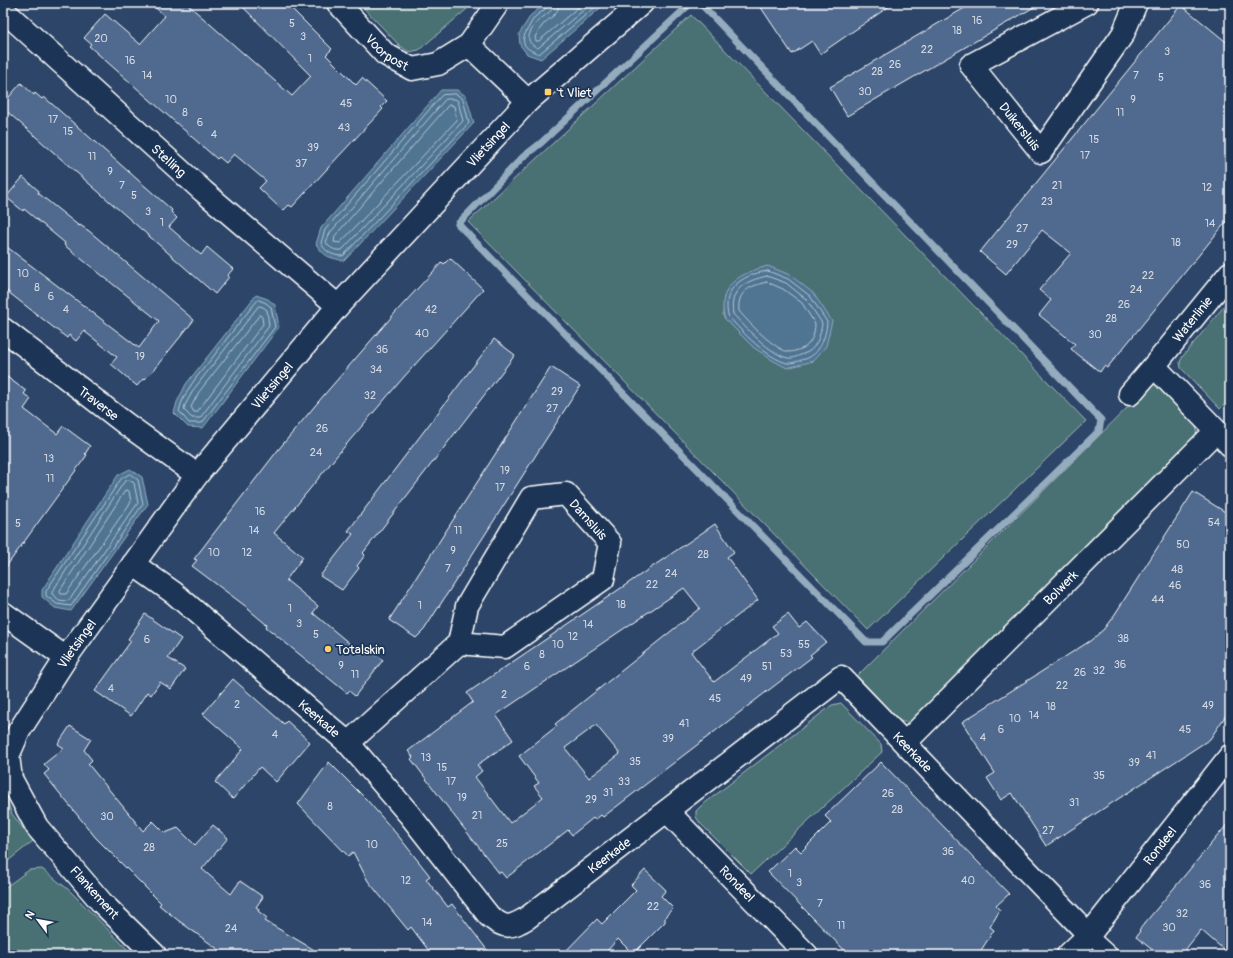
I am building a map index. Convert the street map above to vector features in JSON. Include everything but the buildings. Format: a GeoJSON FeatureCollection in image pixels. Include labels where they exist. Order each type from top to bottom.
{"type":"FeatureCollection","features":[{"type":"Feature","properties":{"kind":"street","name":"Voorpost"},"geometry":{"type":"LineString","coordinates":[[338,3],[385,54],[412,69],[438,64],[469,45],[496,6],[495,3]]}},
{"type":"Feature","properties":{"kind":"street","name":"Vlietsingel"},"geometry":{"type":"LineString","coordinates":[[37,827],[11,779],[8,756],[19,731],[66,658],[197,476],[338,306],[528,101],[642,3]]}},
{"type":"Feature","properties":{"kind":"street","name":"Duikersluis"},"geometry":{"type":"LineString","coordinates":[[1087,3],[972,65],[1041,152],[1123,34],[1136,3]]}},
{"type":"Feature","properties":{"kind":"street","name":"Stelling"},"geometry":{"type":"LineString","coordinates":[[3,10],[203,191],[338,306]]}},
{"type":"Feature","properties":{"kind":"street"},"geometry":{"type":"LineString","coordinates":[[469,45],[528,101]]}},
{"type":"Feature","properties":{"kind":"street","name":"Waterlinie"},"geometry":{"type":"LineString","coordinates":[[1130,394],[1230,273]]}},
{"type":"Feature","properties":{"kind":"street","name":"Traverse"},"geometry":{"type":"LineString","coordinates":[[3,329],[126,424],[197,476]]}},
{"type":"Feature","properties":{"kind":"street"},"geometry":{"type":"LineString","coordinates":[[1154,366],[1223,438]]}},
{"type":"Feature","properties":{"kind":"street","name":"Bolwerk"},"geometry":{"type":"LineString","coordinates":[[905,743],[1223,438]]}},
{"type":"Feature","properties":{"kind":"street","name":"Damsluis"},"geometry":{"type":"LineString","coordinates":[[566,494],[610,543],[603,578],[505,647],[459,643],[467,606],[531,498],[566,494]]}},
{"type":"Feature","properties":{"kind":"street","name":"Keerkade"},"geometry":{"type":"LineString","coordinates":[[133,564],[174,593],[348,743],[408,814],[489,916],[498,923],[506,926],[514,926],[527,918],[841,677],[1089,935]]}},
{"type":"Feature","properties":{"kind":"street"},"geometry":{"type":"LineString","coordinates":[[3,613],[66,658]]}},
{"type":"Feature","properties":{"kind":"street"},"geometry":{"type":"LineString","coordinates":[[348,743],[459,643]]}},
{"type":"Feature","properties":{"kind":"street","name":"Rondeel"},"geometry":{"type":"LineString","coordinates":[[1068,955],[1089,935],[1230,756]]}},
{"type":"Feature","properties":{"kind":"street","name":"Rondeel"},"geometry":{"type":"LineString","coordinates":[[667,811],[807,955]]}},
{"type":"Feature","properties":{"kind":"street","name":"Flankement"},"geometry":{"type":"LineString","coordinates":[[37,827],[102,903],[155,955]]}},
{"type":"Feature","properties":{"kind":"lane"},"geometry":{"type":"LineString","coordinates":[[1089,935],[1111,955]]}},
{"type":"Feature","properties":{"kind":"green space"},"geometry":{"type":"Polygon","coordinates":[[[359,3],[470,3],[467,9],[419,50],[409,52],[399,45],[359,3]]]}},
{"type":"Feature","properties":{"kind":"green space"},"geometry":{"type":"Polygon","coordinates":[[[691,15],[1086,421],[868,630],[468,222],[691,15]],[[724,297],[723,315],[725,319],[753,347],[724,297]]]}},
{"type":"Feature","properties":{"kind":"green space"},"geometry":{"type":"Polygon","coordinates":[[[1230,299],[1230,398],[1220,409],[1181,368],[1180,362],[1183,356],[1230,299]]]}},
{"type":"Feature","properties":{"kind":"green space"},"geometry":{"type":"Polygon","coordinates":[[[1155,380],[1194,422],[1197,430],[1195,439],[911,722],[903,722],[895,719],[855,678],[1155,380]]]}},
{"type":"Feature","properties":{"kind":"green space"},"geometry":{"type":"Polygon","coordinates":[[[841,703],[881,744],[882,752],[751,874],[700,823],[696,817],[696,811],[832,705],[841,703]]]}},
{"type":"Feature","properties":{"kind":"green space"},"geometry":{"type":"Polygon","coordinates":[[[3,790],[12,814],[33,841],[3,865],[3,790]]]}},
{"type":"Feature","properties":{"kind":"green space"},"geometry":{"type":"Polygon","coordinates":[[[42,869],[68,889],[133,955],[3,955],[3,889],[29,870],[42,869]]]}},
{"type":"Feature","properties":{"kind":"water"},"geometry":{"type":"Polygon","coordinates":[[[546,3],[606,3],[541,59],[527,54],[520,45],[519,34],[531,15],[546,3]]]}},
{"type":"Feature","properties":{"kind":"water"},"geometry":{"type":"Polygon","coordinates":[[[441,90],[457,90],[466,96],[474,123],[344,261],[331,258],[325,254],[316,244],[321,228],[441,90]]]}},
{"type":"Feature","properties":{"kind":"water"},"geometry":{"type":"Polygon","coordinates":[[[768,266],[790,275],[813,293],[832,321],[826,346],[813,361],[787,368],[753,347],[725,319],[723,313],[724,296],[732,283],[745,274],[768,266]]]}},
{"type":"Feature","properties":{"kind":"water"},"geometry":{"type":"Polygon","coordinates":[[[256,295],[268,299],[275,305],[279,327],[203,428],[188,427],[174,413],[177,402],[186,384],[256,295]]]}},
{"type":"Feature","properties":{"kind":"water"},"geometry":{"type":"Polygon","coordinates":[[[130,469],[142,477],[148,504],[71,611],[55,608],[42,597],[42,590],[118,475],[130,469]]]}},
{"type":"Feature","properties":{"kind":"waterway"},"geometry":{"type":"LineString","coordinates":[[691,3],[541,143],[523,157],[458,224],[866,642],[882,642],[1099,431],[1101,420],[700,3]]}},
{"type":"Feature","properties":{"kind":"place","name":"'t Vliet"},"geometry":{"type":"Point","coordinates":[548,92]}},
{"type":"Feature","properties":{"kind":"place","name":"Totalskin"},"geometry":{"type":"Point","coordinates":[328,649]}}]}
